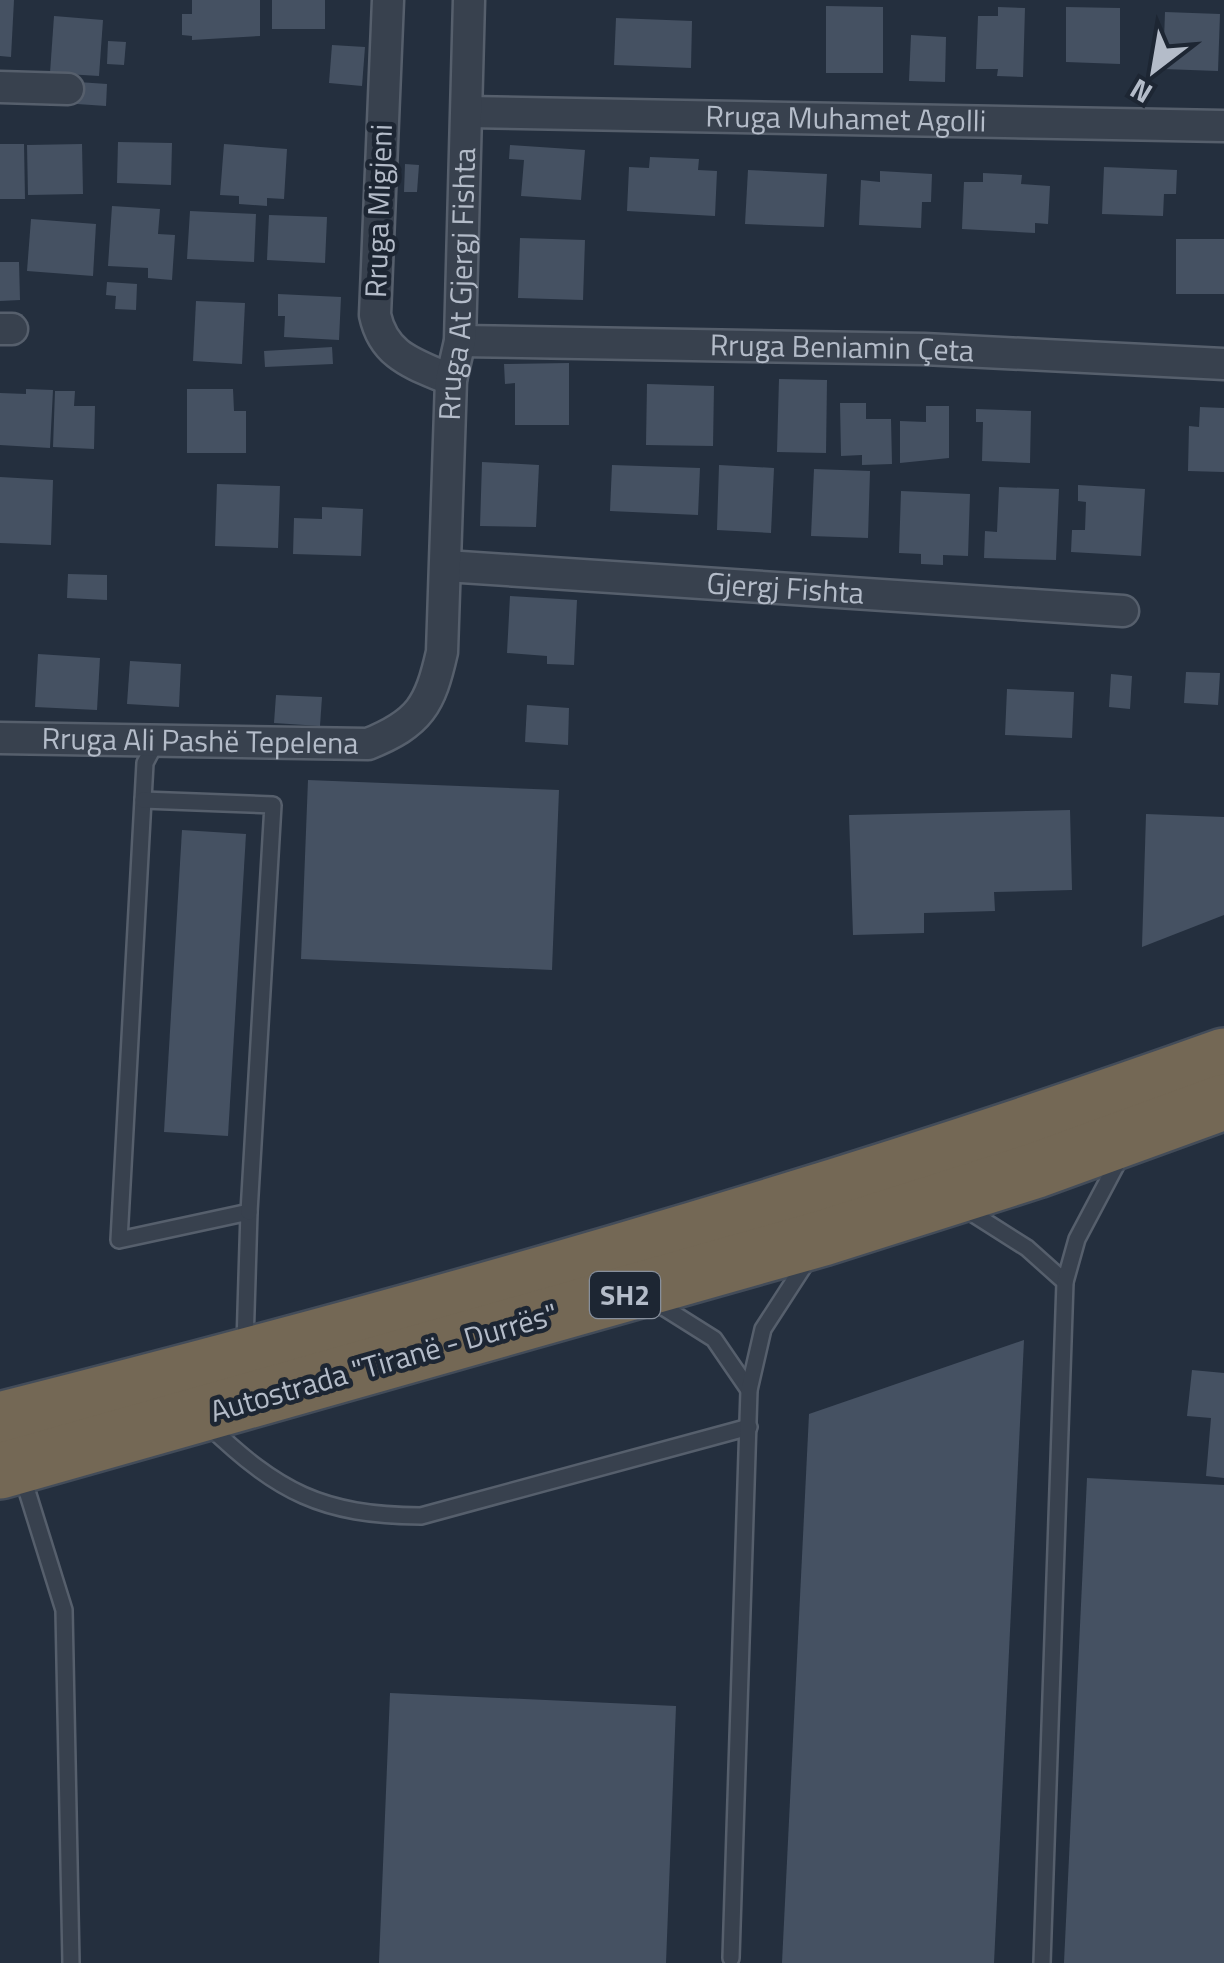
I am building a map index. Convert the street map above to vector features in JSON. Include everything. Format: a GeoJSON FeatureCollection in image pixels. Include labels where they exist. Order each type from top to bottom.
{"type":"FeatureCollection","features":[{"type":"Feature","properties":{"kind":"highway","name":"Autostrada \"Tiranë - Durrës\""},"geometry":{"type":"LineString","coordinates":[[6,1453],[244,1358],[789,1204],[1017,1130],[1224,1056]]}},
{"type":"Feature","properties":{"kind":"highway","name":"Autostrada \"Tiranë - Durrës\""},"geometry":{"type":"LineString","coordinates":[[6,1453],[198,1416],[636,1292],[947,1198],[1224,1102]]}},
{"type":"Feature","properties":{"kind":"street","name":"Rruga Migjeni"},"geometry":{"type":"LineString","coordinates":[[388,0],[375,316],[380,338],[406,361],[451,380]]}},
{"type":"Feature","properties":{"kind":"street","name":"Rruga At Gjergj Fishta"},"geometry":{"type":"LineString","coordinates":[[446,566],[451,380],[460,341],[469,0]]}},
{"type":"Feature","properties":{"kind":"street"},"geometry":{"type":"LineString","coordinates":[[0,87],[68,89]]}},
{"type":"Feature","properties":{"kind":"street","name":"Rruga Muhamet Agolli"},"geometry":{"type":"LineString","coordinates":[[468,112],[1224,126]]}},
{"type":"Feature","properties":{"kind":"street","name":"Rruga Beniamin Çeta"},"geometry":{"type":"LineString","coordinates":[[460,341],[924,349],[1224,364]]}},
{"type":"Feature","properties":{"kind":"street","name":"Gjergj Fishta"},"geometry":{"type":"LineString","coordinates":[[446,566],[1122,612]]}},
{"type":"Feature","properties":{"kind":"street","name":"Rruga Ali Pashë Tepelena"},"geometry":{"type":"LineString","coordinates":[[0,738],[368,744],[406,729],[432,694],[442,652],[446,566]]}},
{"type":"Feature","properties":{"kind":"lane"},"geometry":{"type":"LineString","coordinates":[[156,742],[145,763],[119,1240],[249,1212]]}},
{"type":"Feature","properties":{"kind":"lane"},"geometry":{"type":"LineString","coordinates":[[143,800],[273,805],[244,1358]]}},
{"type":"Feature","properties":{"kind":"lane"},"geometry":{"type":"LineString","coordinates":[[1042,1963],[1066,1282],[1088,1214],[1131,1137]]}},
{"type":"Feature","properties":{"kind":"lane"},"geometry":{"type":"LineString","coordinates":[[947,1198],[1006,1232],[1066,1282]]}},
{"type":"Feature","properties":{"kind":"lane"},"geometry":{"type":"LineString","coordinates":[[731,1958],[749,1390],[763,1328],[823,1238]]}},
{"type":"Feature","properties":{"kind":"lane"},"geometry":{"type":"LineString","coordinates":[[636,1292],[714,1339],[749,1390]]}},
{"type":"Feature","properties":{"kind":"lane"},"geometry":{"type":"LineString","coordinates":[[198,1416],[256,1471],[298,1496],[394,1515],[443,1512],[749,1427]]}},
{"type":"Feature","properties":{"kind":"lane"},"geometry":{"type":"LineString","coordinates":[[6,1453],[64,1610],[72,1963]]}},
{"type":"Feature","properties":{"kind":"building"},"geometry":{"type":"Polygon","coordinates":[[[0,0],[14,0],[11,57],[0,56],[0,0]]]}},
{"type":"Feature","properties":{"kind":"building"},"geometry":{"type":"Polygon","coordinates":[[[192,0],[260,0],[260,36],[192,40],[192,36],[182,35],[182,14],[192,14],[192,0]]]}},
{"type":"Feature","properties":{"kind":"building"},"geometry":{"type":"Polygon","coordinates":[[[272,0],[325,0],[325,29],[272,29],[272,0]]]}},
{"type":"Feature","properties":{"kind":"building"},"geometry":{"type":"Polygon","coordinates":[[[826,6],[883,7],[883,73],[826,73],[826,6]]]}},
{"type":"Feature","properties":{"kind":"building"},"geometry":{"type":"Polygon","coordinates":[[[998,7],[1025,8],[1023,77],[997,76],[998,69],[976,69],[978,16],[998,16],[998,7]]]}},
{"type":"Feature","properties":{"kind":"building"},"geometry":{"type":"Polygon","coordinates":[[[1066,7],[1120,8],[1120,64],[1066,62],[1066,7]]]}},
{"type":"Feature","properties":{"kind":"building"},"geometry":{"type":"Polygon","coordinates":[[[1165,12],[1220,14],[1218,71],[1163,69],[1165,12]]]}},
{"type":"Feature","properties":{"kind":"building"},"geometry":{"type":"Polygon","coordinates":[[[54,16],[103,20],[99,76],[50,73],[54,16]]]}},
{"type":"Feature","properties":{"kind":"building"},"geometry":{"type":"Polygon","coordinates":[[[616,18],[692,21],[691,68],[614,65],[616,18]]]}},
{"type":"Feature","properties":{"kind":"building"},"geometry":{"type":"Polygon","coordinates":[[[911,35],[946,37],[945,82],[909,81],[911,35]]]}},
{"type":"Feature","properties":{"kind":"building"},"geometry":{"type":"Polygon","coordinates":[[[108,41],[126,42],[124,65],[107,64],[108,41]]]}},
{"type":"Feature","properties":{"kind":"building"},"geometry":{"type":"Polygon","coordinates":[[[332,45],[365,47],[362,86],[329,83],[332,45]]]}},
{"type":"Feature","properties":{"kind":"building"},"geometry":{"type":"Polygon","coordinates":[[[78,82],[107,84],[106,106],[77,104],[78,82]]]}},
{"type":"Feature","properties":{"kind":"building"},"geometry":{"type":"Polygon","coordinates":[[[118,142],[172,143],[171,185],[117,183],[118,142]]]}},
{"type":"Feature","properties":{"kind":"building"},"geometry":{"type":"Polygon","coordinates":[[[0,144],[24,144],[25,199],[0,199],[0,144]]]}},
{"type":"Feature","properties":{"kind":"building"},"geometry":{"type":"Polygon","coordinates":[[[82,144],[83,194],[28,195],[27,145],[82,144]]]}},
{"type":"Feature","properties":{"kind":"building"},"geometry":{"type":"Polygon","coordinates":[[[224,144],[287,149],[284,199],[267,198],[267,206],[239,204],[239,196],[220,195],[224,144]]]}},
{"type":"Feature","properties":{"kind":"building"},"geometry":{"type":"Polygon","coordinates":[[[510,145],[585,150],[581,200],[521,196],[524,160],[509,159],[510,145]]]}},
{"type":"Feature","properties":{"kind":"building"},"geometry":{"type":"Polygon","coordinates":[[[650,157],[699,159],[698,170],[717,171],[715,216],[627,211],[629,167],[649,168],[650,157]]]}},
{"type":"Feature","properties":{"kind":"building"},"geometry":{"type":"Polygon","coordinates":[[[405,164],[419,165],[417,192],[404,192],[405,164]]]}},
{"type":"Feature","properties":{"kind":"building"},"geometry":{"type":"Polygon","coordinates":[[[1104,167],[1177,170],[1176,194],[1164,194],[1163,216],[1102,214],[1104,167]]]}},
{"type":"Feature","properties":{"kind":"building"},"geometry":{"type":"Polygon","coordinates":[[[748,170],[827,174],[824,227],[745,224],[748,170]]]}},
{"type":"Feature","properties":{"kind":"building"},"geometry":{"type":"Polygon","coordinates":[[[880,171],[932,174],[931,202],[922,202],[921,228],[859,225],[861,180],[880,182],[880,171]]]}},
{"type":"Feature","properties":{"kind":"building"},"geometry":{"type":"Polygon","coordinates":[[[983,173],[1022,175],[1021,184],[1050,186],[1048,224],[1035,223],[1035,233],[962,229],[964,182],[983,182],[983,173]]]}},
{"type":"Feature","properties":{"kind":"building"},"geometry":{"type":"Polygon","coordinates":[[[112,206],[160,209],[158,234],[175,235],[172,280],[148,278],[148,268],[108,266],[112,206]]]}},
{"type":"Feature","properties":{"kind":"building"},"geometry":{"type":"Polygon","coordinates":[[[190,211],[256,214],[254,262],[187,259],[190,211]]]}},
{"type":"Feature","properties":{"kind":"building"},"geometry":{"type":"Polygon","coordinates":[[[269,215],[327,217],[325,263],[267,260],[269,215]]]}},
{"type":"Feature","properties":{"kind":"building"},"geometry":{"type":"Polygon","coordinates":[[[31,219],[96,224],[93,276],[27,271],[31,219]]]}},
{"type":"Feature","properties":{"kind":"building"},"geometry":{"type":"Polygon","coordinates":[[[520,238],[585,240],[583,300],[518,298],[520,238]]]}},
{"type":"Feature","properties":{"kind":"building"},"geometry":{"type":"Polygon","coordinates":[[[1176,239],[1224,239],[1224,294],[1176,294],[1176,239]]]}},
{"type":"Feature","properties":{"kind":"building"},"geometry":{"type":"Polygon","coordinates":[[[0,262],[19,262],[20,300],[0,301],[0,262]]]}},
{"type":"Feature","properties":{"kind":"building"},"geometry":{"type":"Polygon","coordinates":[[[107,282],[137,284],[136,310],[115,309],[116,296],[106,295],[107,282]]]}},
{"type":"Feature","properties":{"kind":"building"},"geometry":{"type":"Polygon","coordinates":[[[278,294],[341,297],[339,340],[284,337],[285,316],[278,316],[278,294]]]}},
{"type":"Feature","properties":{"kind":"building"},"geometry":{"type":"Polygon","coordinates":[[[196,301],[245,303],[242,364],[193,361],[196,301]]]}},
{"type":"Feature","properties":{"kind":"building"},"geometry":{"type":"Polygon","coordinates":[[[332,347],[333,364],[265,367],[264,351],[332,347]]]}},
{"type":"Feature","properties":{"kind":"building"},"geometry":{"type":"Polygon","coordinates":[[[569,363],[569,425],[515,425],[515,383],[505,384],[504,364],[569,363]]]}},
{"type":"Feature","properties":{"kind":"building"},"geometry":{"type":"Polygon","coordinates":[[[779,379],[827,380],[826,453],[777,452],[779,379]]]}},
{"type":"Feature","properties":{"kind":"building"},"geometry":{"type":"Polygon","coordinates":[[[647,384],[714,386],[713,446],[646,445],[647,384]]]}},
{"type":"Feature","properties":{"kind":"building"},"geometry":{"type":"Polygon","coordinates":[[[26,389],[53,390],[50,448],[0,445],[0,393],[26,394],[26,389]]]}},
{"type":"Feature","properties":{"kind":"building"},"geometry":{"type":"Polygon","coordinates":[[[187,389],[233,389],[234,411],[246,411],[246,453],[187,453],[187,389]]]}},
{"type":"Feature","properties":{"kind":"building"},"geometry":{"type":"Polygon","coordinates":[[[55,391],[75,391],[74,406],[95,406],[94,449],[53,447],[55,391]]]}},
{"type":"Feature","properties":{"kind":"building"},"geometry":{"type":"Polygon","coordinates":[[[840,403],[866,403],[866,419],[891,419],[892,464],[862,465],[862,455],[841,456],[840,403]]]}},
{"type":"Feature","properties":{"kind":"building"},"geometry":{"type":"Polygon","coordinates":[[[926,406],[949,406],[949,458],[900,463],[900,421],[926,422],[926,406]]]}},
{"type":"Feature","properties":{"kind":"building"},"geometry":{"type":"Polygon","coordinates":[[[1200,407],[1224,408],[1224,472],[1188,471],[1189,426],[1199,427],[1200,407]]]}},
{"type":"Feature","properties":{"kind":"building"},"geometry":{"type":"Polygon","coordinates":[[[976,409],[1031,411],[1030,463],[982,461],[983,422],[976,422],[976,409]]]}},
{"type":"Feature","properties":{"kind":"building"},"geometry":{"type":"Polygon","coordinates":[[[482,462],[539,465],[536,527],[480,526],[482,462]]]}},
{"type":"Feature","properties":{"kind":"building"},"geometry":{"type":"Polygon","coordinates":[[[612,465],[700,468],[698,515],[610,511],[612,465]]]}},
{"type":"Feature","properties":{"kind":"building"},"geometry":{"type":"Polygon","coordinates":[[[719,465],[774,468],[771,533],[717,530],[719,465]]]}},
{"type":"Feature","properties":{"kind":"building"},"geometry":{"type":"Polygon","coordinates":[[[814,469],[870,471],[868,538],[811,536],[814,469]]]}},
{"type":"Feature","properties":{"kind":"building"},"geometry":{"type":"Polygon","coordinates":[[[0,477],[53,480],[51,545],[0,543],[0,477]]]}},
{"type":"Feature","properties":{"kind":"building"},"geometry":{"type":"Polygon","coordinates":[[[217,484],[280,486],[278,548],[215,546],[217,484]]]}},
{"type":"Feature","properties":{"kind":"building"},"geometry":{"type":"Polygon","coordinates":[[[1078,485],[1145,489],[1141,556],[1071,552],[1072,530],[1085,530],[1086,502],[1078,501],[1078,485]]]}},
{"type":"Feature","properties":{"kind":"building"},"geometry":{"type":"Polygon","coordinates":[[[999,487],[1059,489],[1056,560],[984,558],[985,531],[997,532],[999,487]]]}},
{"type":"Feature","properties":{"kind":"building"},"geometry":{"type":"Polygon","coordinates":[[[901,491],[970,494],[968,556],[943,555],[943,565],[921,564],[921,554],[899,553],[901,491]]]}},
{"type":"Feature","properties":{"kind":"building"},"geometry":{"type":"Polygon","coordinates":[[[322,507],[363,509],[361,556],[293,554],[294,518],[322,519],[322,507]]]}},
{"type":"Feature","properties":{"kind":"building"},"geometry":{"type":"Polygon","coordinates":[[[68,574],[107,575],[107,600],[67,598],[68,574]]]}},
{"type":"Feature","properties":{"kind":"building"},"geometry":{"type":"Polygon","coordinates":[[[510,596],[577,600],[574,665],[547,664],[547,656],[507,653],[510,596]]]}},
{"type":"Feature","properties":{"kind":"building"},"geometry":{"type":"Polygon","coordinates":[[[38,654],[100,658],[97,710],[35,707],[38,654]]]}},
{"type":"Feature","properties":{"kind":"building"},"geometry":{"type":"Polygon","coordinates":[[[130,661],[181,664],[179,707],[127,704],[130,661]]]}},
{"type":"Feature","properties":{"kind":"building"},"geometry":{"type":"Polygon","coordinates":[[[1186,672],[1220,673],[1218,705],[1184,703],[1186,672]]]}},
{"type":"Feature","properties":{"kind":"building"},"geometry":{"type":"Polygon","coordinates":[[[1111,674],[1132,676],[1130,709],[1109,707],[1111,674]]]}},
{"type":"Feature","properties":{"kind":"building"},"geometry":{"type":"Polygon","coordinates":[[[1007,689],[1074,692],[1072,738],[1005,735],[1007,689]]]}},
{"type":"Feature","properties":{"kind":"building"},"geometry":{"type":"Polygon","coordinates":[[[276,695],[322,697],[320,726],[274,723],[276,695]]]}},
{"type":"Feature","properties":{"kind":"building"},"geometry":{"type":"Polygon","coordinates":[[[527,705],[569,708],[568,745],[525,742],[527,705]]]}},
{"type":"Feature","properties":{"kind":"building"},"geometry":{"type":"Polygon","coordinates":[[[308,780],[559,790],[552,970],[301,959],[308,780]]]}},
{"type":"Feature","properties":{"kind":"building"},"geometry":{"type":"Polygon","coordinates":[[[1070,810],[1072,890],[994,892],[995,911],[924,913],[924,933],[853,935],[849,815],[1070,810]]]}},
{"type":"Feature","properties":{"kind":"building"},"geometry":{"type":"Polygon","coordinates":[[[1146,814],[1224,817],[1224,915],[1142,947],[1146,814]]]}},
{"type":"Feature","properties":{"kind":"building"},"geometry":{"type":"Polygon","coordinates":[[[182,830],[246,834],[228,1136],[164,1132],[182,830]]]}},
{"type":"Feature","properties":{"kind":"building"},"geometry":{"type":"Polygon","coordinates":[[[1024,1340],[994,1963],[782,1963],[809,1414],[1024,1340]]]}},
{"type":"Feature","properties":{"kind":"building"},"geometry":{"type":"Polygon","coordinates":[[[1192,1370],[1224,1373],[1224,1478],[1206,1476],[1211,1418],[1187,1416],[1192,1370]]]}},
{"type":"Feature","properties":{"kind":"building"},"geometry":{"type":"Polygon","coordinates":[[[1087,1478],[1224,1485],[1224,1963],[1064,1963],[1087,1478]]]}},
{"type":"Feature","properties":{"kind":"building"},"geometry":{"type":"Polygon","coordinates":[[[390,1693],[676,1706],[666,1963],[379,1963],[390,1693]]]}}]}
